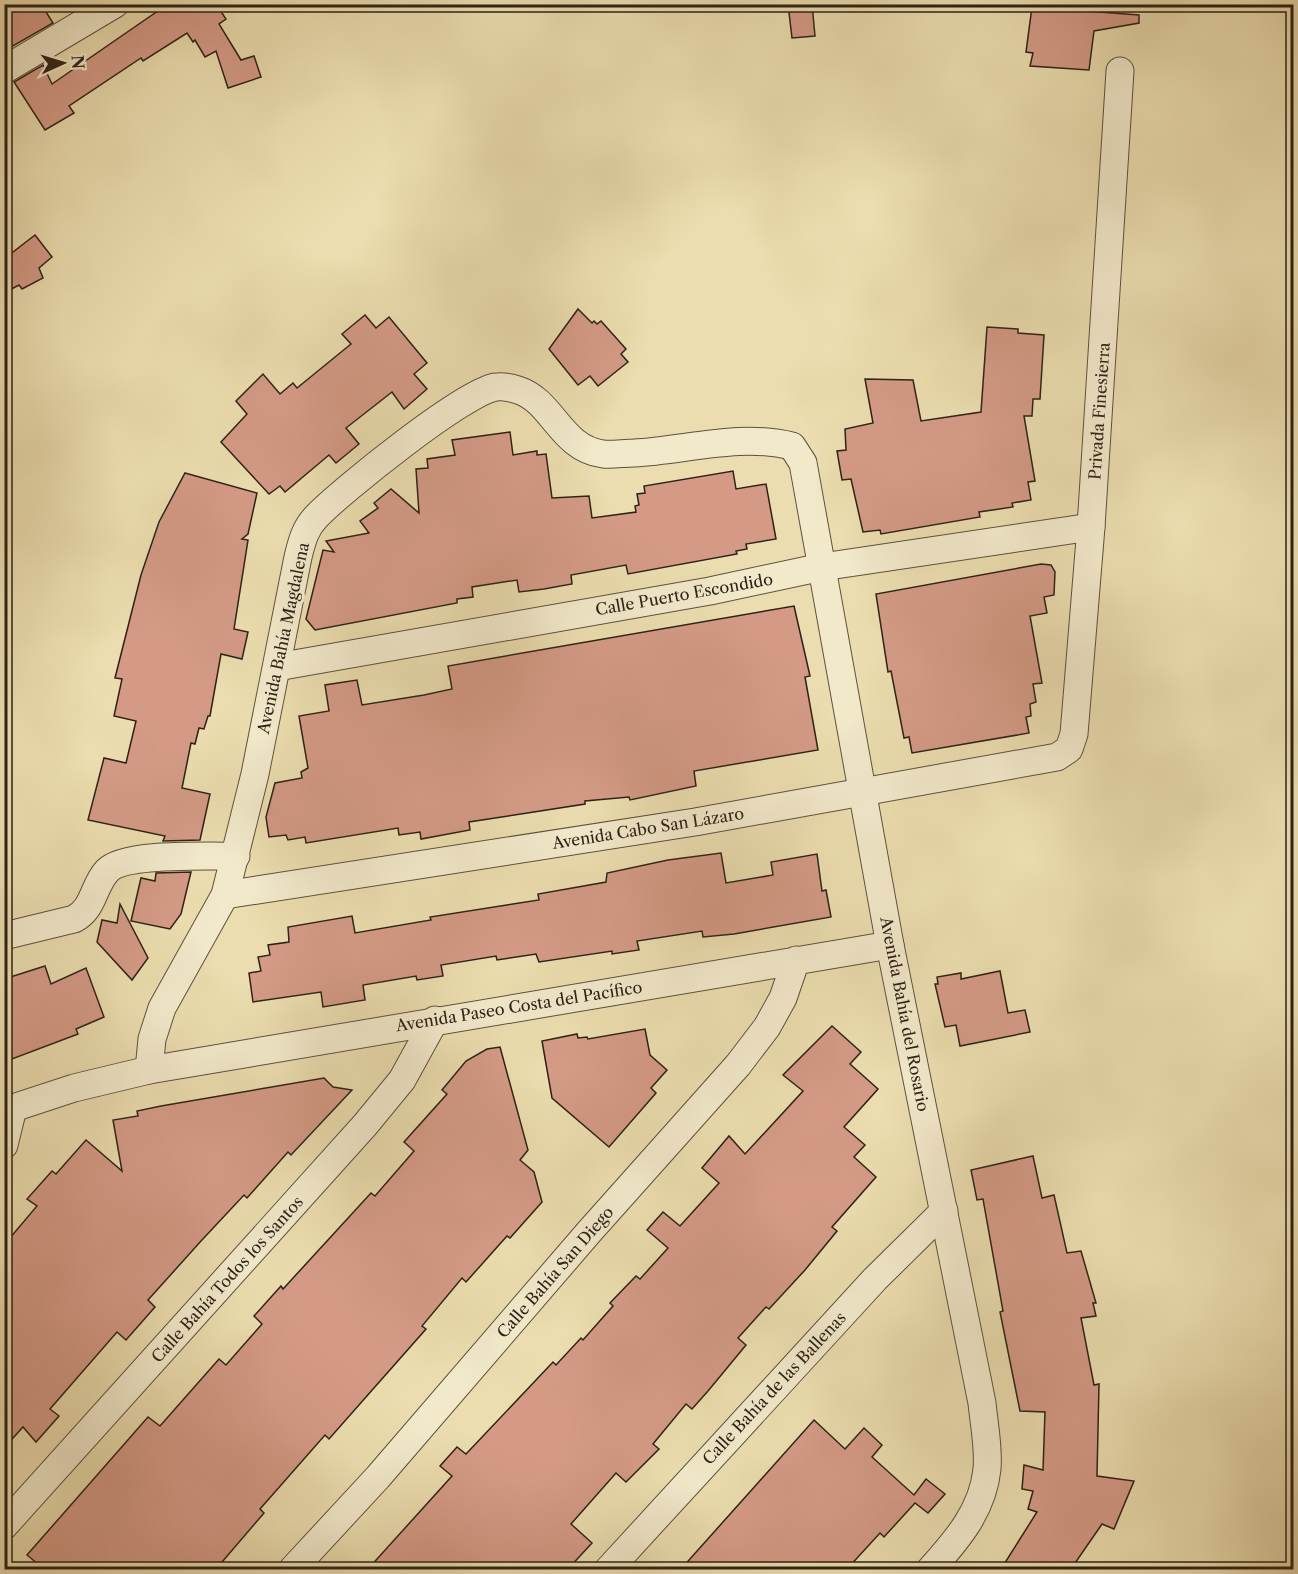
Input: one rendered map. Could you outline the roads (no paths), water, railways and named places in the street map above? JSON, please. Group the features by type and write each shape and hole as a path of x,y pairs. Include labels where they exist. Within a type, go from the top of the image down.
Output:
{"street":[{"path":"4,70 115,4"},
{"name":"Privada Finesierra","path":"1068,749 1074,734 1091,527 1120,71"},
{"name":"Avenida Bahía Magdalena","path":"149,1070 152,1039 162,1008 225,896 236,856 304,532 317,516 398,448 472,396 496,387 519,390 536,400 562,431 583,449 603,454 649,452 735,441 770,441 792,446"},
{"name":"Avenida Bahía del Rosario","path":"792,446 803,463 890,945 982,1403 987,1468 979,1502 961,1536 930,1569"},
{"name":"Calle Puerto Escondido","path":"277,667 710,591 822,567 1091,527"},
{"name":"Avenida Cabo San Lázaro","path":"225,896 862,793 1057,757 1068,749"},
{"path":"4,936 74,919 83,914 102,877 110,868 123,863 156,857 236,856"},
{"name":"Avenida Paseo Costa del Pacífico","path":"9,1110 74,1088 149,1070 890,945"},
{"name":"Calle Bahía San Diego","path":"292,1569 378,1477 589,1232 738,1065 767,1027 783,998 796,960"},
{"name":"Calle Bahía Todos los Santos","path":"4,1526 365,1125 402,1080 435,1020"},
{"path":"4,1145 9,1110"},
{"name":"Calle Bahía de las Ballenas","path":"608,1569 874,1279 944,1211"}]}
